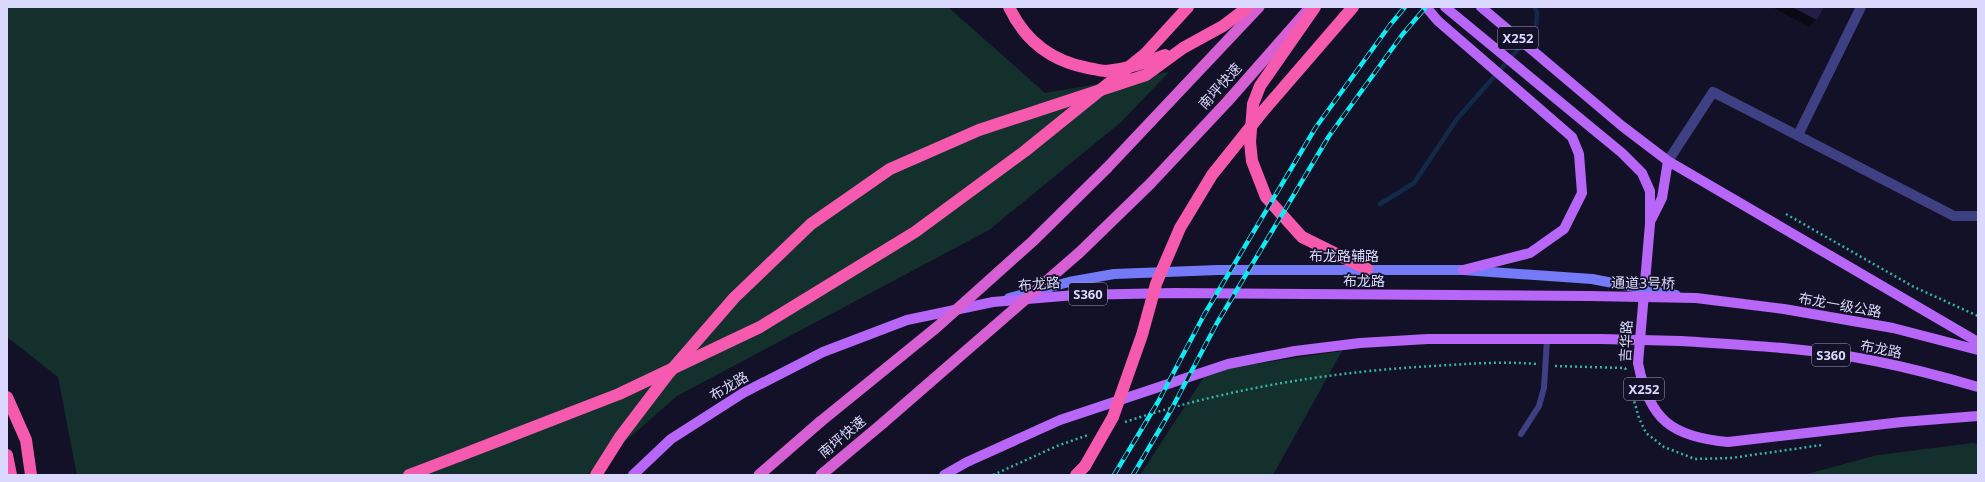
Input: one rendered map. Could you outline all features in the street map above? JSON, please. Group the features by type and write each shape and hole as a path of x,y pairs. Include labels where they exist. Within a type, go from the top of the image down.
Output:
{"highway":[{"path":"1009,7 1016,21 1039,48 1072,65 1104,71 1140,66 1183,48 1223,26 1248,7"},
{"path":"409,475 619,394 760,327 908,236 1024,151 1144,54 1188,7"},
{"name":"南坪快速","path":"759,475 820,422 937,327 1033,241 1107,168 1259,7"},
{"name":"南坪快速","path":"821,475 1080,252 1150,184 1227,102 1310,7"},
{"path":"1315,7 1260,86 1253,104 1250,142 1252,161 1266,197 1302,237 1367,269"},
{"path":"1076,475 1085,466 1113,417 1142,335 1156,284 1180,228 1212,175 1264,110 1353,7"},
{"path":"596,475 620,437 668,374 734,298 811,224 890,169 979,130 1146,74 1183,48"},
{"path":"7,397 26,440 30,475"},
{"path":"7,455 11,475"}],"main road":[{"path":"1426,7 1438,21 1572,137 1579,154 1582,193 1564,229 1530,253 1463,270"},
{"name":"吉华路","path":"1445,7 1622,153 1642,173 1650,191 1650,224 1638,363 1642,384 1656,413 1683,433 1702,440 1728,442 1902,422 1978,416"},
{"name":"X252","path":"1482,8 1622,126 1668,161 1978,342"},
{"path":"1650,224 1662,198 1668,161"},
{"name":"布龙路辅路","path":"993,302 1070,282 1114,274 1218,270 1367,269 1463,270 1592,279 1696,298"},
{"name":"布龙路","path":"633,475 671,439 743,393 823,352 907,320 993,302 1075,294 1589,296"},
{"name":"通道3号桥","path":"1589,296 1696,298"},
{"name":"布龙一级公路","path":"1696,298 1784,309 1893,328 1978,350"},
{"name":"S360","path":"944,475 967,462 1060,420 1228,364 1295,351 1360,343 1428,339 1546,339"},
{"name":"布龙路","path":"1546,339 1680,341 1748,345 1873,361 1933,374 1978,387"}],"street":[{"path":"1798,135 1861,7"},
{"path":"1668,161 1713,92 1954,216 1978,216"}],"lane":[{"path":"1522,434 1539,406 1544,388 1546,339"}],"path":[{"path":"1782,212 1914,287 1978,316"},
{"path":"1120,424 1162,410 1217,396 1286,383 1369,370 1510,362"},
{"path":"993,475 1057,446 1092,434"}],"green space":[{"path":"7,7 948,7 1045,93 1169,72 1121,122 989,230 677,396 587,475 77,475 58,377 7,337"},
{"path":"1342,351 1273,475 1140,475 1208,371"},
{"path":"1973,443 1978,444 1978,475 1803,475 1878,455"}],"building":[{"path":"1792,7 1824,7 1817,20"}],"waterway":[{"path":"1380,204 1414,183 1457,119 1536,29 1537,13 1535,7"}],"railway":[{"path":"1114,475 1158,402 1204,315 1316,127 1390,25 1405,7"},
{"path":"1133,475 1171,410 1217,323 1329,136 1402,35 1426,7"}]}
